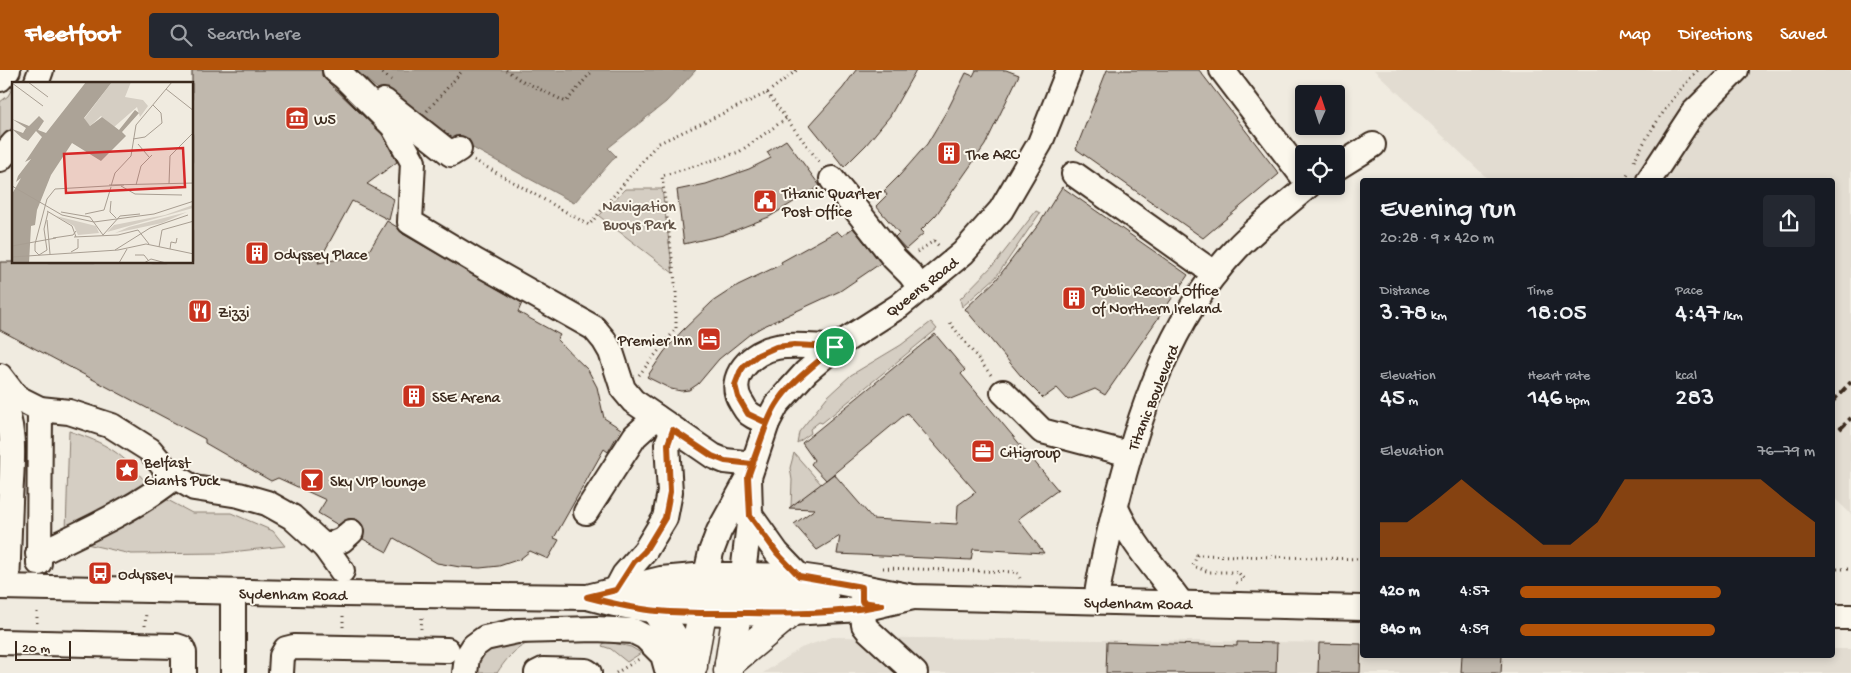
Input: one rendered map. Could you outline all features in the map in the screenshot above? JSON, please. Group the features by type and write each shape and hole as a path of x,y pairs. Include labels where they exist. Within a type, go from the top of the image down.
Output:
{"highway":[{"path":"684,671 704,594"},
{"path":"728,668 740,594"},
{"path":"656,611 684,671"},
{"path":"728,668 789,614"}],"street":[{"path":"0,79 8,70"},
{"path":"37,82 41,70"},
{"path":"335,70 393,126 413,162 410,222 476,262 594,328 612,352 623,389 633,401 712,456 750,470"},
{"path":"346,70 451,154 459,149"},
{"name":"Queens Road","path":"704,594 711,552 719,531 750,470 767,423 777,404 806,372 835,347 899,306 963,253 1001,210 1040,143 1069,70"},
{"path":"1222,70 1295,166"},
{"path":"1637,172 1736,70"},
{"path":"0,159 12,145"},
{"path":"1345,162 1373,145"},
{"path":"1074,174 1215,274"},
{"path":"832,179 921,289"},
{"name":"Titanic Boulevard","path":"1096,601 1100,576 1129,454 1164,359 1188,313 1215,274 1237,247 1298,195"},
{"path":"767,423 748,414 738,397 735,385 744,366 758,355 776,347 794,345 835,347"},
{"path":"0,376 16,397 40,409 69,412 112,426 150,450 169,473 194,488 239,495 267,503 292,518 325,547 342,571"},
{"path":"1003,392 1042,431 1129,454"},
{"path":"0,397 5,406 11,431 12,469 4,587"},
{"path":"40,409 38,559 109,520 163,486 175,476"},
{"path":"586,512 634,436 664,423"},
{"path":"664,423 668,444 670,492 665,518 645,551 634,562 618,593 704,594"},
{"name":"Queens Road","path":"740,594 750,516 750,470"},
{"path":"1116,508 1126,530 1181,603"},
{"path":"750,516 777,553 799,576"},
{"path":"325,547 342,540 351,532"},
{"name":"Sydenham Road","path":"4,587 587,597 618,593 656,611 704,594 740,594 799,576 867,601"},
{"path":"233,592 233,673"},
{"name":"Sydenham Road","path":"704,594 740,594 789,614 867,601 913,597 1360,608"},
{"path":"740,594 867,601 864,625 916,673"},
{"path":"1835,617 1851,617"},
{"path":"465,673 467,657 474,646 485,638 517,632 596,629 632,631 645,637 663,656 684,671"},
{"path":"0,642 176,646 182,648 184,653 184,673"},
{"path":"281,673 282,656 286,649 294,647 447,650"},
{"path":"537,673 543,670 590,673"}],"path":[{"path":"379,70 392,82"},
{"path":"419,106 426,112 463,70"},
{"path":"506,70 519,79 566,102 592,70"},
{"path":"459,149 479,164 589,225 658,144 767,93 797,70"},
{"path":"1637,172 1658,118 1682,86 1698,70"},
{"path":"767,93 832,179"},
{"path":"626,393 676,329 676,291 662,176 739,152 787,118"},
{"path":"950,323 1003,392"},
{"path":"1232,585 1244,579 1238,572 1209,572 1193,566 1197,555 1360,559"},
{"path":"878,568 1017,572"},
{"path":"1835,569 1851,569"},
{"path":"616,673 640,658"}],"shaded area":[{"path":"355,70 696,70 666,102 608,148 616,156 574,203 460,141 452,150"},
{"path":"1374,70 1851,70 1851,514 1835,499 1835,178 1487,178"},
{"path":"832,637 1360,643 1360,658 1835,658 1835,649 1851,649 1851,673 763,673 801,648"}],"green space":[{"path":"12,89 12,126 0,145 0,102 8,96"},
{"name":"Navigation Buoys Park","path":"625,189 662,189 673,273 599,216"},
{"path":"1036,211 1040,213 996,277 962,307 960,299 997,261"},
{"path":"931,322 937,329 822,423 819,422 810,429 811,433 797,443 799,432 827,397 851,375 901,345"},
{"path":"69,431 113,450 130,464 147,484 66,532"},
{"path":"794,453 821,484 791,507 792,480 790,468"},
{"path":"162,497 192,513 231,513 273,531 285,546 222,553 131,554 82,543"},
{"path":"530,635 530,643 515,651 497,673 472,673 473,664 487,647"},
{"path":"609,642 631,647 641,653 627,662 611,649 602,646 604,643"}],"building":[{"path":"192,70 322,70 322,76 382,134 397,162 367,184 394,199 389,220 352,201 318,263 367,254 387,221 397,227 403,234 522,303 518,312 560,335 557,340 588,370 597,387 604,418 621,429 608,452 604,449 554,538 559,540 548,559 530,551 520,559 499,566 480,568 460,567 437,563 394,538 387,552 363,539 364,529 356,519 348,519 338,525 318,513 326,500 278,478 271,481 205,443 205,439 0,330 0,262 12,262 12,264 194,264 194,82 192,82"},
{"path":"856,70 916,70 890,116 866,145 844,167 810,125 843,88"},
{"name":"The ARC","path":"976,70 1006,70 1019,75 985,145 936,215 921,230 924,233 906,249 895,237 899,233 876,206 887,195 884,191 927,144 966,73 973,76"},
{"path":"1107,70 1199,70 1279,174 1203,238 1076,149"},
{"path":"786,140 820,186 769,217 723,235 684,244 677,190 706,184 749,169 771,158 767,152"},
{"name":"Public Record Office of Northern Ireland","path":"1062,187 1188,275 1105,395 1095,389 1068,400 1057,388 1043,398 1021,376 965,309 996,280 1039,224"},
{"path":"853,228 881,263 840,291 750,334 719,359 698,384 689,390 671,389 647,377 664,352 681,332 712,302 738,285 782,264 781,262 837,231 842,236"},
{"name":"Citigroup","path":"935,334 965,370 961,374 1058,490 1018,519 1044,553 973,549 971,560 837,554 840,536 817,550 794,524 815,509 789,508 834,474 873,519 957,524 958,505 976,492 907,413 826,480 811,464 814,460 802,443"},
{"path":"1107,642 1237,646 1237,642 1277,643 1276,673 1106,673"},
{"path":"1319,643 1360,644 1360,673 1318,673"},
{"path":"1462,658 1502,658 1501,673 1461,673"}],"railway":[{"path":"1835,399 1851,382"},
{"path":"1840,429 1851,418"}],"place":[{"name":"W5","path":"297,118"},
{"name":"The ARC","path":"949,153"},
{"name":"Titanic Quarter Post Office","path":"765,201"},
{"name":"Odyssey Place","path":"257,253"},
{"name":"Public Record Office of Northern Ireland","path":"1074,298"},
{"name":"Zizzi","path":"200,311"},
{"name":"Premier Inn","path":"709,339"},
{"name":"SSE Arena","path":"414,396"},
{"name":"Citigroup","path":"983,451"},
{"name":"Belfast Giants Puck","path":"127,470"},
{"name":"Sky VIP lounge","path":"312,480"},
{"name":"Odyssey","path":"100,573"}],"route":[{"path":"835,347 802,347 794,345 776,347 758,355 744,366 740,372 735,385 738,397 748,414 767,423 748,477 750,516 777,553 799,576 862,587 862,602 882,605 831,612 789,614 702,613 656,611 587,597 616,590 624,575 645,551 665,518 670,492 668,444 673,430 712,456 725,461 752,464 767,423 777,404 806,372 835,347"}]}
